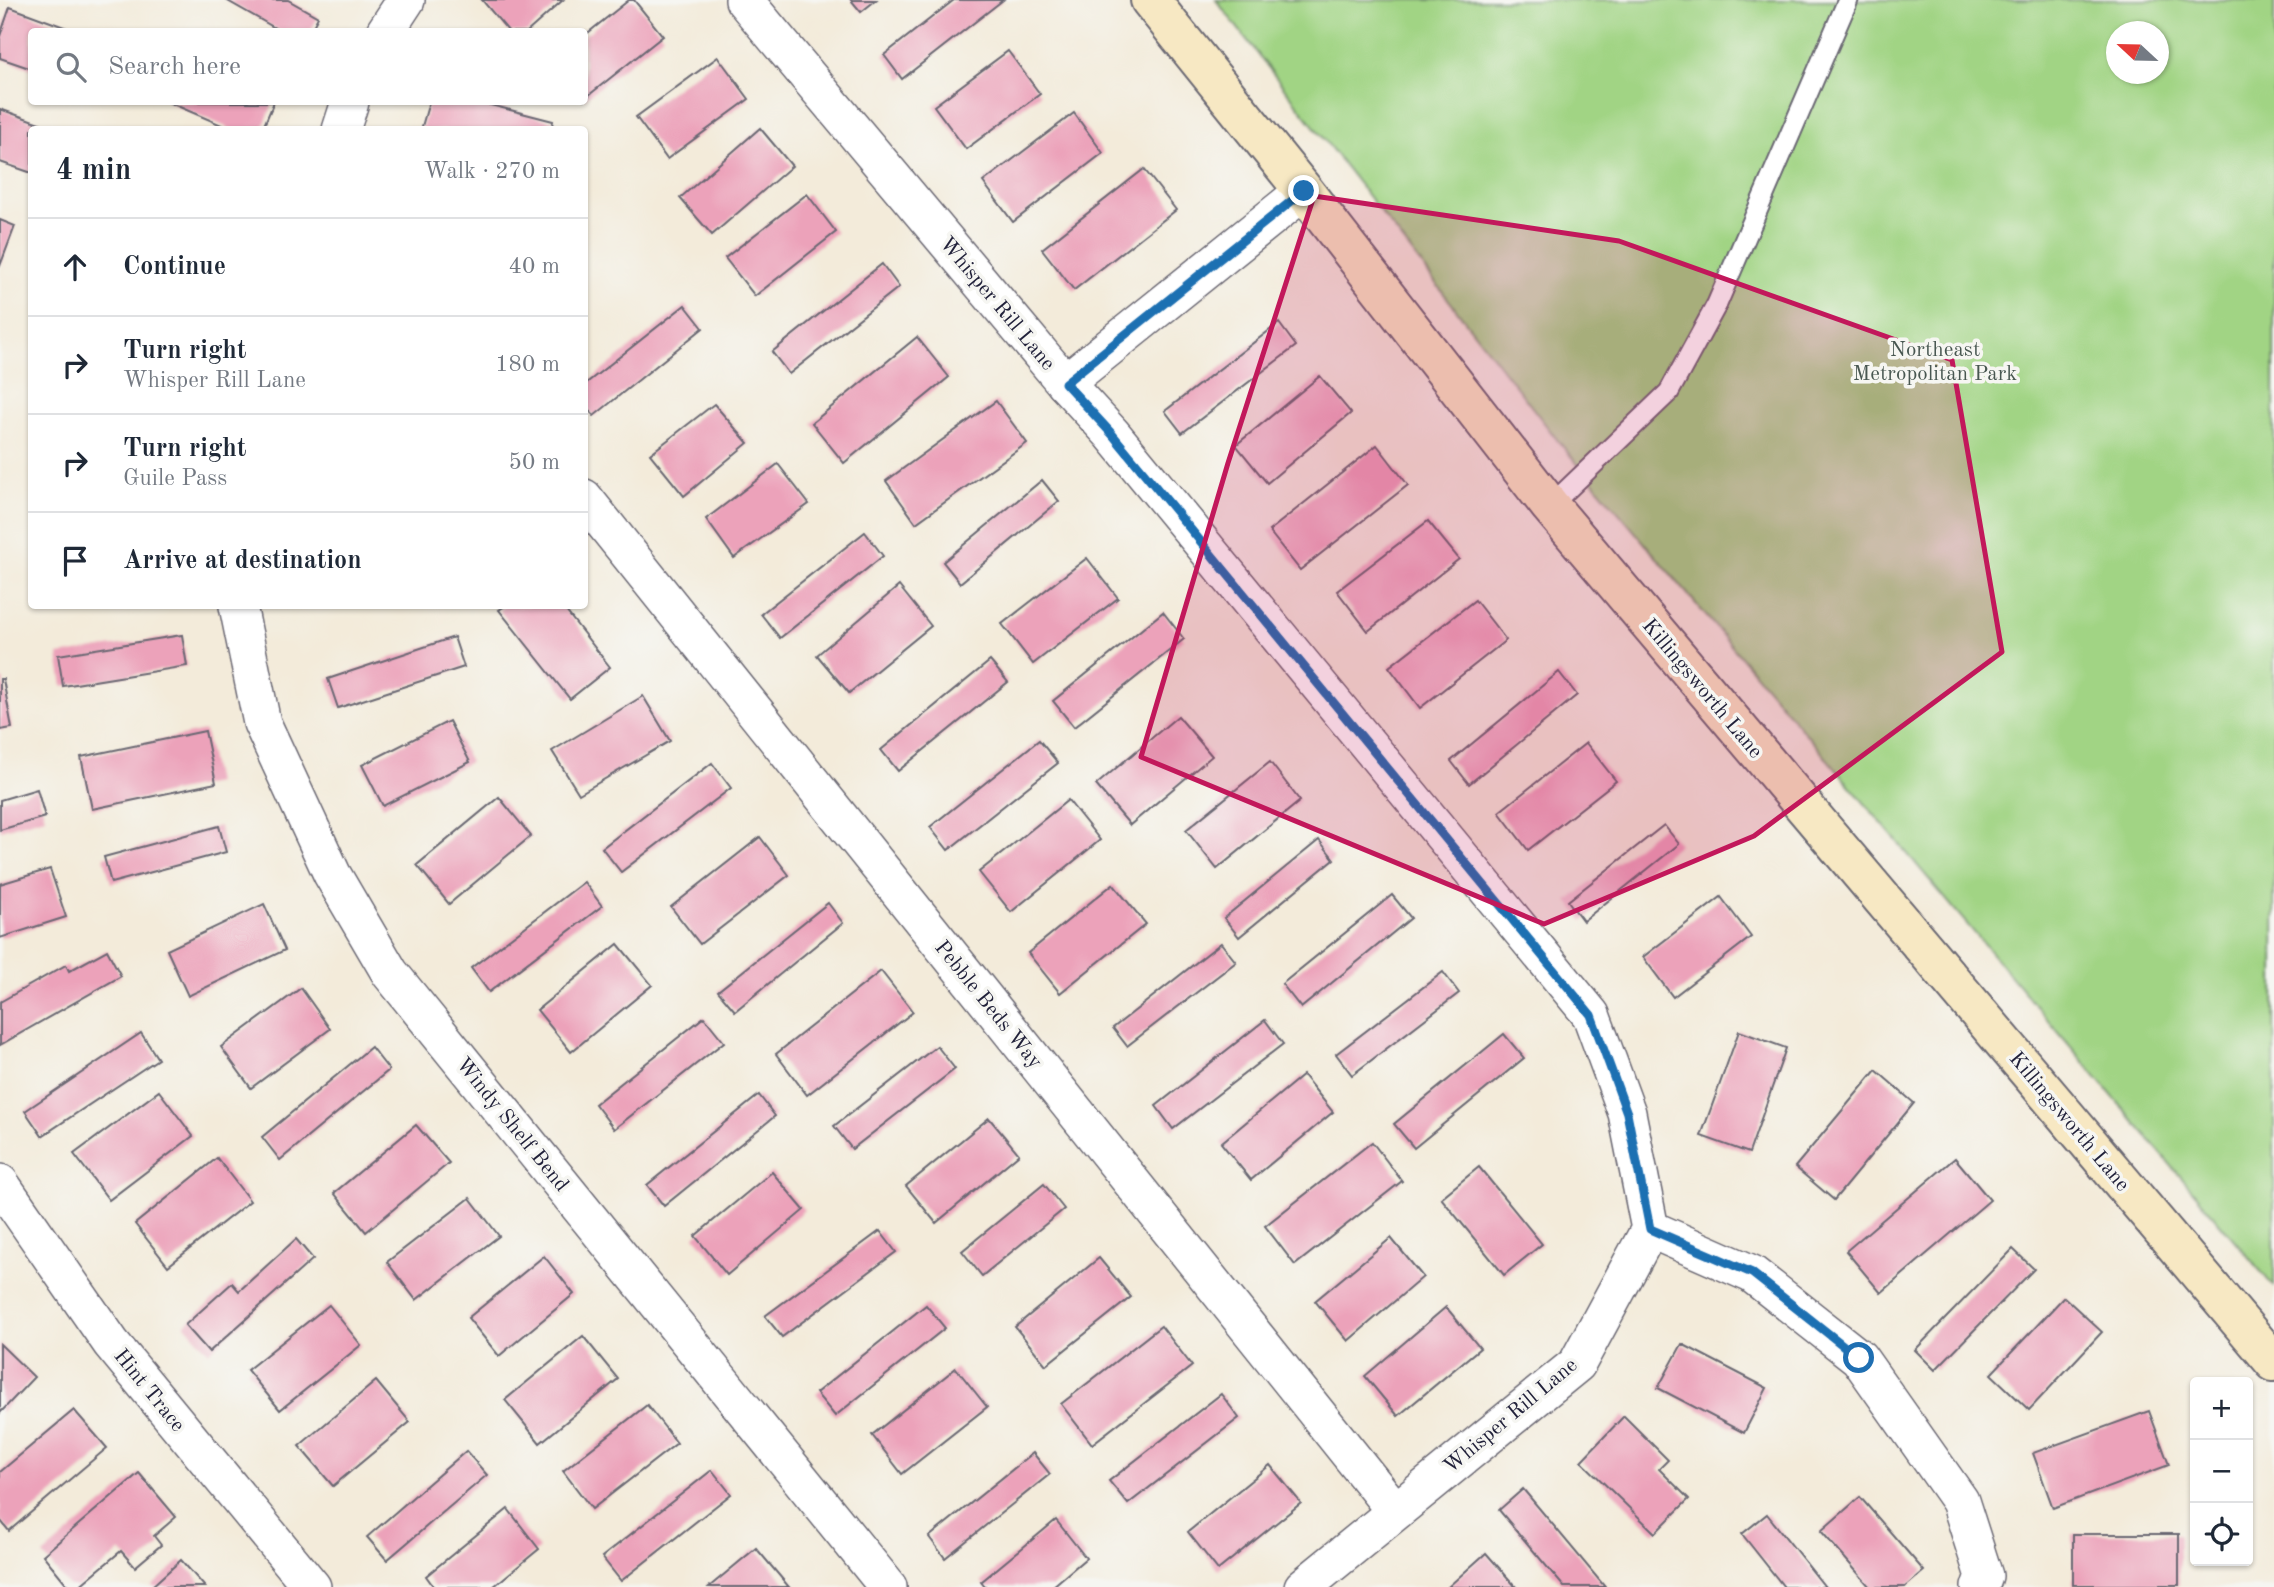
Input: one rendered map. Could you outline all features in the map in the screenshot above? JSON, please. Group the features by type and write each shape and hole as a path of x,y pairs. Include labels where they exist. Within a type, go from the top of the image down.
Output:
{"street":[{"path":"388,28 406,0"},
{"name":"Whisper Rill Lane","path":"744,0 1065,383 1121,445 1591,1015 1627,1113 1650,1229 1577,1364 1303,1587"},
{"name":"Killingsworth Lane","path":"1150,0 1304,191 1550,506 2274,1362"},
{"path":"342,126 349,105"},
{"path":"1065,383 1304,191"},
{"name":"Pebble Beds Way","path":"588,503 1395,1511"},
{"name":"Windy Shelf Bend","path":"239,609 262,723 332,874 390,973 888,1587"},
{"name":"Hint Trace","path":"0,1183 111,1343 312,1587"},
{"path":"1650,1229 1752,1273 1859,1358 1960,1501 1984,1576 1980,1587"}],"lane":[{"path":"1550,506 1669,392 1717,304 1848,0"}],"highlighted area":[{"path":"1314,196 1619,241 1952,360 2002,652 1754,836 1544,924 1141,757 1228,463"}],"green space":[{"name":"Northeast Metropolitan Park","path":"1216,0 2274,0 2274,1287 1559,442"}],"building":[{"path":"226,0 288,0 318,17 312,28 275,28"},
{"path":"482,0 563,0 532,28 506,28"},
{"path":"629,0 634,0 663,36 588,96 588,33"},
{"path":"851,0 876,0 861,12"},
{"path":"954,0 1003,0 902,79 884,55"},
{"path":"10,7 67,28 28,28 28,68 0,58 0,36"},
{"path":"1008,51 1040,94 966,149 934,106"},
{"path":"718,57 749,99 667,159 636,117"},
{"path":"175,105 273,105 264,126 224,126"},
{"path":"428,105 491,105 553,121 552,126 422,126"},
{"path":"0,109 48,126 28,126 28,172 0,162"},
{"path":"1074,113 1103,153 1013,222 983,182"},
{"path":"760,128 792,166 712,235 680,198"},
{"path":"1144,169 1176,210 1074,290 1042,249"},
{"path":"807,194 836,232 755,296 725,258"},
{"path":"0,220 15,226 0,266"},
{"path":"882,264 899,287 789,374 772,352"},
{"path":"685,305 703,328 594,416 588,409 588,382"},
{"path":"1279,323 1296,346 1182,433 1165,411"},
{"path":"917,337 949,377 844,463 812,423"},
{"path":"1320,376 1351,413 1267,483 1236,445"},
{"path":"996,401 1027,443 916,523 886,481"},
{"path":"714,404 748,443 684,496 650,454"},
{"path":"1377,445 1408,485 1300,570 1269,531"},
{"path":"778,464 809,504 734,558 706,519"},
{"path":"1042,480 1059,501 960,583 943,562"},
{"path":"1428,521 1459,559 1368,631 1337,591"},
{"path":"865,532 883,556 780,638 761,614"},
{"path":"1087,558 1118,598 1033,664 1002,624"},
{"path":"899,586 931,626 849,693 817,655"},
{"path":"1475,600 1506,640 1420,708 1389,667"},
{"path":"564,609 610,667 570,699 499,610"},
{"path":"1163,612 1184,639 1074,727 1053,701"},
{"path":"182,635 187,666 63,686 58,655"},
{"path":"454,637 464,667 338,708 328,679"},
{"path":"990,661 1008,682 898,771 881,750"},
{"path":"1559,672 1577,695 1469,784 1451,761"},
{"path":"0,679 3,679 12,728 0,730"},
{"path":"643,696 670,741 579,794 552,751"},
{"path":"1178,716 1212,756 1130,825 1096,785"},
{"path":"449,721 470,762 383,806 362,765"},
{"path":"205,731 216,783 92,809 81,757"},
{"path":"1039,740 1058,763 948,850 930,827"},
{"path":"1586,743 1616,781 1528,850 1499,812"},
{"path":"1270,762 1300,801 1217,869 1186,830"},
{"path":"712,763 731,788 621,872 602,848"},
{"path":"37,789 45,817 0,830 0,800"},
{"path":"499,797 531,836 449,904 417,865"},
{"path":"1068,800 1100,840 1011,912 979,872"},
{"path":"1664,825 1679,844 1583,921 1568,901"},
{"path":"219,826 226,852 111,883 104,857"},
{"path":"760,837 789,875 700,944 671,907"},
{"path":"1319,840 1334,859 1239,937 1224,918"},
{"path":"50,869 66,917 0,938 0,884"},
{"path":"584,882 602,906 489,992 471,968"},
{"path":"1113,884 1146,924 1060,993 1028,953"},
{"path":"1392,895 1411,918 1301,1008 1282,984"},
{"path":"1721,897 1751,937 1673,997 1643,957"},
{"path":"828,903 843,923 735,1011 718,991"},
{"path":"264,904 285,950 188,996 167,950"},
{"path":"1221,943 1236,962 1127,1046 1113,1028"},
{"path":"618,944 652,985 571,1052 537,1010"},
{"path":"107,950 121,976 0,1045 0,1002 66,965 69,971"},
{"path":"881,971 913,1012 807,1095 776,1054"},
{"path":"1443,972 1459,993 1352,1075 1336,1054"},
{"path":"301,988 330,1029 251,1088 221,1047"},
{"path":"704,1017 724,1042 614,1129 595,1104"},
{"path":"1265,1020 1283,1044 1173,1129 1156,1106"},
{"path":"1739,1031 1786,1048 1749,1153 1701,1136"},
{"path":"141,1033 158,1059 42,1136 25,1111"},
{"path":"1504,1034 1524,1058 1414,1148 1394,1124"},
{"path":"937,1046 955,1069 852,1149 834,1126"},
{"path":"371,1047 389,1070 280,1160 262,1137"},
{"path":"1876,1070 1914,1103 1834,1200 1795,1167"},
{"path":"1303,1075 1333,1112 1251,1180 1221,1143"},
{"path":"159,1091 193,1136 109,1200 74,1154"},
{"path":"759,1095 775,1116 664,1206 647,1185"},
{"path":"989,1118 1019,1154 936,1223 906,1186"},
{"path":"416,1125 449,1163 366,1232 334,1193"},
{"path":"1372,1142 1402,1181 1295,1265 1265,1226"},
{"path":"217,1158 250,1201 168,1266 135,1224"},
{"path":"1955,1158 1990,1200 1881,1293 1846,1251"},
{"path":"1479,1167 1542,1244 1504,1275 1441,1198"},
{"path":"772,1172 804,1210 727,1275 695,1236"},
{"path":"1044,1184 1064,1209 982,1276 962,1251"},
{"path":"470,1198 499,1236 416,1300 387,1262"},
{"path":"880,1231 896,1252 782,1337 765,1316"},
{"path":"1391,1238 1423,1277 1348,1341 1315,1301"},
{"path":"296,1239 313,1259 209,1352 185,1325 232,1283 239,1291"},
{"path":"2013,1249 2034,1269 1935,1370 1915,1350"},
{"path":"544,1256 574,1294 499,1356 468,1318"},
{"path":"1099,1258 1131,1297 1046,1365 1015,1327"},
{"path":"2064,1297 2102,1332 2029,1410 1991,1374"},
{"path":"329,1305 361,1345 280,1410 247,1370"},
{"path":"926,1305 945,1328 835,1416 816,1393"},
{"path":"1446,1307 1480,1348 1398,1416 1365,1376"},
{"path":"1161,1326 1192,1366 1092,1444 1061,1404"},
{"path":"583,1336 618,1379 540,1443 505,1400"},
{"path":"0,1344 34,1377 0,1413"},
{"path":"1682,1344 1767,1388 1744,1433 1658,1388"},
{"path":"956,1368 987,1407 902,1474 872,1435"},
{"path":"376,1381 410,1422 333,1486 299,1446"},
{"path":"1221,1394 1239,1418 1128,1504 1109,1481"},
{"path":"647,1405 677,1443 592,1509 563,1471"},
{"path":"74,1410 107,1448 9,1531 0,1520 0,1472"},
{"path":"2149,1411 2169,1465 2053,1508 2033,1453"},
{"path":"1624,1416 1668,1460 1659,1469 1689,1499 1655,1533 1581,1461"},
{"path":"466,1451 487,1475 387,1560 367,1537"},
{"path":"1033,1453 1050,1474 945,1558 929,1537"},
{"path":"1270,1465 1301,1503 1218,1570 1188,1532"},
{"path":"712,1470 731,1494 621,1581 602,1557"},
{"path":"139,1473 176,1517 154,1536 161,1545 135,1567 121,1551 78,1587 69,1587 43,1555"},
{"path":"1523,1489 1605,1587 1564,1587 1499,1510"},
{"path":"1860,1497 1924,1571 1905,1587 1870,1587 1821,1531"},
{"path":"508,1509 539,1549 493,1587 434,1587 426,1576"},
{"path":"1767,1514 1825,1587 1784,1587 1742,1534"},
{"path":"1056,1520 1086,1558 1052,1587 985,1587 981,1582"},
{"path":"2073,1534 2179,1534 2179,1585 2073,1585"},
{"path":"756,1548 789,1587 709,1587"},
{"path":"1486,1553 1516,1587 1448,1587"},
{"path":"181,1560 205,1587 151,1587"}],"route":[{"path":"1304,191 1065,383 1112,434 1591,1015 1627,1113 1650,1229 1752,1273 1859,1358"}]}
